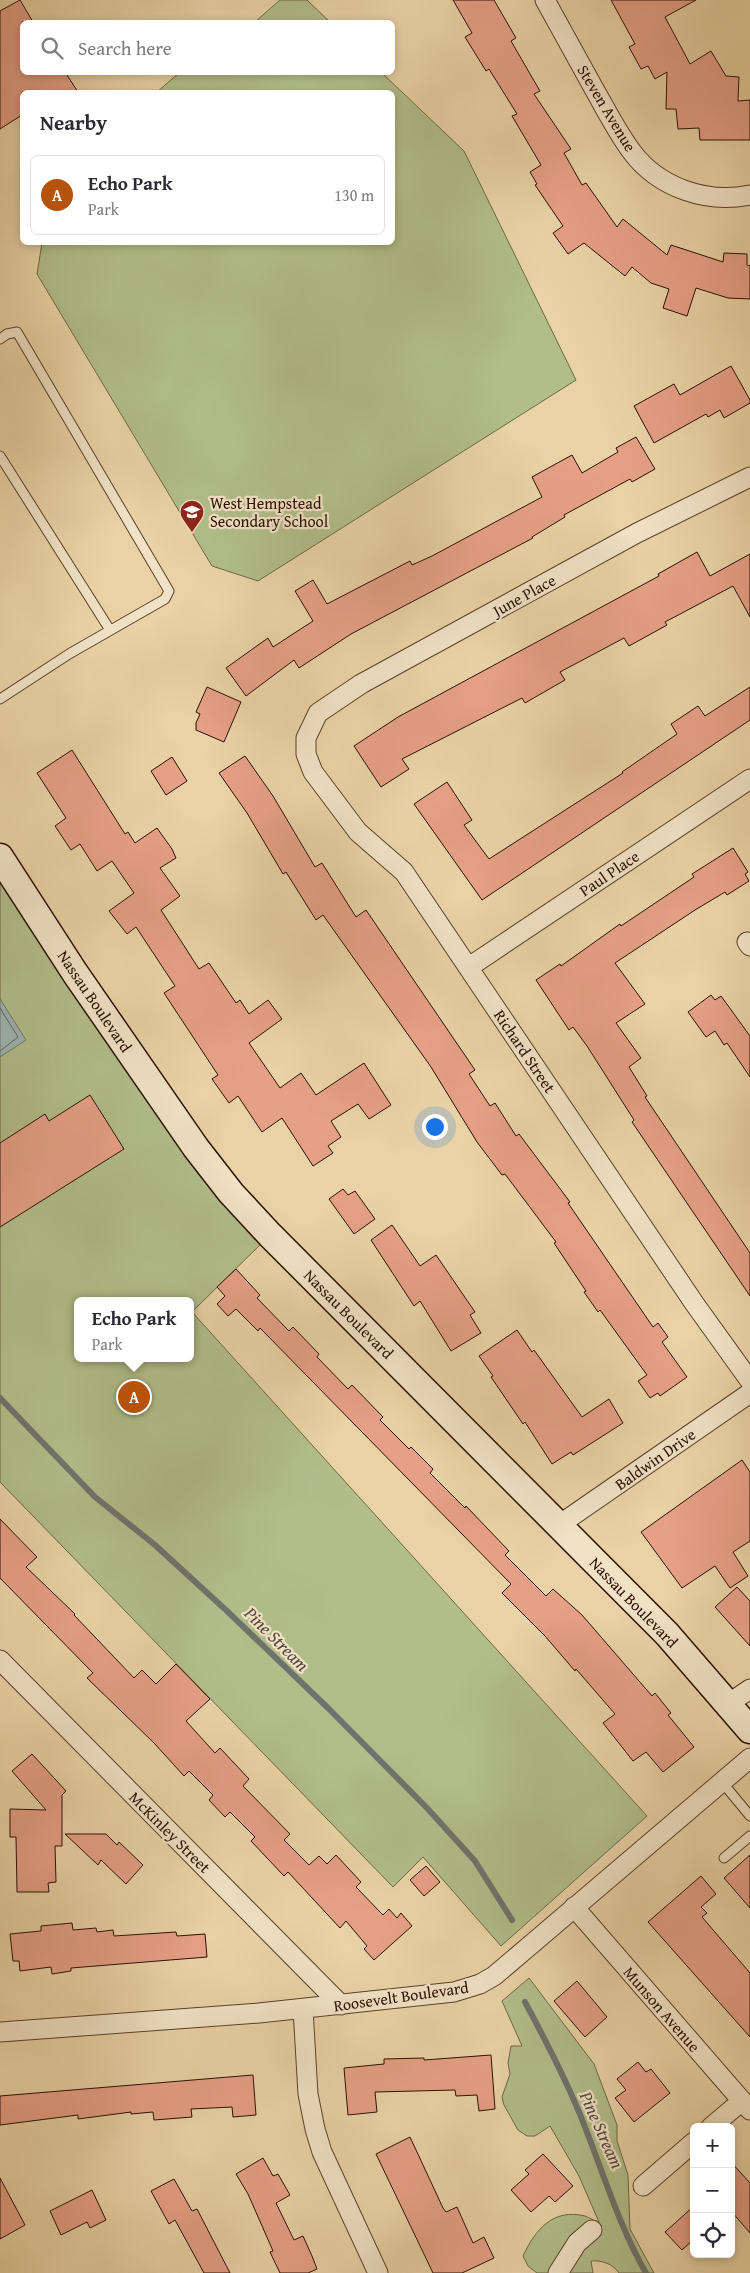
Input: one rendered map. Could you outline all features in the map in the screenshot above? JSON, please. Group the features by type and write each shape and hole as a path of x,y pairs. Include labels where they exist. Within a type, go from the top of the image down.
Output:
{"main road":[{"name":"Nassau Boulevard","path":"0,857 75,973 196,1148 231,1193 270,1235 667,1634 750,1730"}],"street":[{"name":"Steven Avenue","path":"546,0 619,131 632,152 651,172 680,189 710,197 731,198 750,194"},
{"name":"June Place","path":"309,727 318,713 361,684 637,532 750,476"},
{"name":"Richard Street","path":"309,727 306,738 306,754 313,772 358,832 404,872 694,1303 750,1381"},
{"name":"Paul Place","path":"469,967 750,779"},
{"name":"Baldwin Drive","path":"559,1525 750,1392"},
{"name":"McKinley Street","path":"0,1660 341,2005"},
{"path":"728,1704 750,1689"},
{"name":"Roosevelt Boulevard","path":"0,2032 303,2009 454,1992 480,1984 494,1976 750,1758"},
{"name":"Munson Avenue","path":"574,1907 746,2106"},
{"path":"303,2009 308,2094 315,2129 322,2152 378,2273"},
{"path":"718,2123 746,2106"},
{"path":"643,2186 690,2145"},
{"path":"558,2273 577,2244 592,2230"}],"lane":[{"path":"0,339 7,334 17,332 168,590 165,599 69,654 0,699"},
{"path":"0,456 110,630"},
{"path":"722,1782 750,1816"},
{"path":"724,1858 750,1836"}],"green space":[{"path":"280,0 307,0 328,20 257,20"},
{"path":"177,75 384,75 464,151 576,380 258,581 212,566 37,274 42,245 395,245 395,90 159,90"},
{"path":"0,857 270,1235 194,1310 194,1297 74,1297 74,1362 194,1362 194,1314 647,1816 501,1946 423,1857 393,1887 0,1482"},
{"path":"529,1978 594,2064 617,2125 617,2141 628,2175 630,2229 654,2273 619,2273 603,2262 591,2261 593,2273 537,2273 528,2266 523,2256 539,2230 554,2218 574,2214 599,2222 579,2176 550,2126 535,2136 527,2136 518,2130 504,2105 502,2097 510,2074 508,2063 511,2046 522,2046 502,2001"}],"water":[{"path":"0,999 26,1040 0,1057"}],"building":[{"path":"20,0 32,20 20,20 20,75 67,75 77,90 20,90 20,116 0,129 0,11"},
{"path":"453,0 494,0 516,38 511,41 540,91 534,94 571,149 564,153 582,185 586,183 617,227 623,219 667,255 671,245 723,262 724,253 747,254 747,265 750,266 750,299 728,298 696,288 687,316 663,308 669,289 651,283 632,267 625,276 584,243 568,254 553,233 563,226 535,185 537,184 530,172 541,165 512,116 517,114 489,69 486,71 465,37 472,33"},
{"path":"611,0 696,0 665,17 690,64 711,51 726,76 739,77 738,101 750,100 750,140 700,140 699,128 678,129 676,109 666,109 667,72 655,79 648,66 641,69 629,47 635,44"},
{"path":"731,366 750,403 724,418 720,410 708,417 706,414 654,443 634,406 674,384 680,395"},
{"path":"636,437 655,469 632,482 630,479 564,515 565,517 533,538 351,634 299,668 294,660 246,696 226,668 268,638 273,647 313,621 295,591 313,580 327,604 410,561 412,565 432,556 542,497 532,477 572,455 582,473 618,452 616,448"},
{"path":"697,552 710,576 750,554 750,617 733,586 665,622 667,625 629,646 624,638 560,672 565,680 525,703 522,698 402,759 409,769 381,787 354,746 398,717 659,576 658,574"},
{"path":"207,687 241,702 224,742 196,730 196,723 200,714 196,712"},
{"path":"750,687 750,720 482,900 414,804 447,782 472,820 464,825 489,859 623,773 677,734 671,724 698,706 705,716"},
{"path":"72,750 125,834 128,832 135,843 157,828 172,849 176,858 160,868 180,896 161,910 199,969 209,963 236,1003 240,1000 249,1014 268,1000 282,1019 249,1043 280,1088 301,1073 316,1095 364,1063 391,1105 369,1119 358,1104 331,1121 341,1137 328,1146 333,1153 313,1166 282,1118 262,1132 238,1096 229,1103 212,1079 218,1075 164,993 175,986 136,927 127,934 109,911 134,893 112,861 97,871 80,844 71,850 55,826 66,818 37,773"},
{"path":"245,756 273,796 315,867 322,863 356,917 366,910 475,1070 469,1074 490,1106 495,1103 516,1136 519,1134 570,1202 568,1203 653,1327 658,1323 668,1337 662,1342 687,1377 660,1396 658,1393 650,1398 638,1381 647,1375 600,1310 598,1312 584,1292 586,1291 554,1243 556,1242 505,1174 502,1175 477,1142 431,1067 323,915 316,920 286,872 283,874 247,813 219,773"},
{"path":"172,757 187,781 166,795 151,771"},
{"path":"733,848 748,872 745,874 749,881 727,895 725,892 695,910 615,963 645,1004 616,1023 641,1058 629,1067 647,1096 645,1097 750,1253 750,1296 632,1122 634,1120 587,1046 573,1027 569,1030 536,980 560,964 561,966 620,924 621,926 694,877 692,874"},
{"path":"711,995 715,1000 721,996 750,1036 750,1077 727,1043 724,1045 715,1031 706,1037 688,1012"},
{"path":"90,1095 124,1149 0,1227 0,1143 45,1114 49,1121"},
{"path":"343,1189 348,1195 355,1191 375,1219 354,1234 329,1199"},
{"path":"392,1225 420,1266 436,1255 475,1312 470,1315 481,1333 451,1351 420,1301 414,1306 371,1240"},
{"path":"236,1269 260,1295 257,1298 289,1331 293,1327 319,1354 317,1357 348,1389 352,1385 383,1417 380,1420 409,1449 411,1447 433,1469 430,1473 465,1508 466,1506 509,1551 505,1555 546,1596 553,1589 582,1615 652,1696 655,1693 671,1713 668,1715 694,1747 663,1772 646,1752 633,1761 603,1723 615,1714 576,1669 575,1671 545,1636 502,1593 511,1584 260,1328 258,1331 236,1309 228,1316 217,1304 225,1296 217,1287"},
{"path":"517,1330 532,1352 534,1350 582,1417 609,1399 623,1423 573,1455 571,1452 552,1464 525,1422 523,1424 491,1377 493,1376 479,1356"},
{"path":"742,1460 750,1472 750,1541 733,1552 748,1576 730,1588 715,1566 682,1588 641,1532"},
{"path":"0,1519 37,1557 26,1567 75,1614 134,1678 142,1670 156,1684 176,1664 210,1699 186,1721 215,1753 220,1748 249,1779 243,1786 290,1834 284,1840 309,1865 319,1856 327,1864 336,1855 361,1882 356,1887 383,1915 389,1909 397,1918 401,1913 412,1926 374,1960 364,1949 367,1946 346,1921 340,1928 288,1872 284,1876 251,1841 255,1837 230,1812 225,1817 209,1800 213,1795 189,1771 184,1776 154,1743 87,1678 93,1673 0,1578"},
{"path":"737,1587 750,1601 750,1646 715,1607"},
{"path":"32,1754 66,1791 62,1795 62,1846 55,1846 56,1882 48,1883 49,1892 17,1892 16,1837 10,1837 10,1809 46,1810 12,1771"},
{"path":"65,1834 106,1834 117,1845 119,1842 143,1865 126,1884 101,1860 98,1865"},
{"path":"750,1855 750,1908 724,1878"},
{"path":"426,1866 440,1882 424,1896 410,1880"},
{"path":"701,1876 716,1894 701,1907 707,1913 702,1917 750,1973 750,2037 648,1922"},
{"path":"72,1923 73,1930 96,1928 97,1932 113,1930 114,1936 176,1932 177,1936 205,1934 207,1957 71,1968 71,1971 52,1974 51,1967 20,1971 19,1961 13,1961 10,1934 41,1931 41,1926"},
{"path":"577,1981 607,2017 585,2037 554,2001"},
{"path":"491,2055 495,2109 479,2111 477,2095 456,2096 455,2090 375,2092 377,2112 348,2115 344,2068 384,2064 384,2059 424,2058 424,2060"},
{"path":"638,2062 646,2072 651,2069 670,2093 634,2122 615,2098 626,2090 617,2079"},
{"path":"253,2075 256,2115 233,2117 232,2107 191,2109 192,2117 154,2120 153,2112 131,2114 131,2112 78,2119 78,2115 0,2125 0,2096"},
{"path":"410,2137 443,2208 446,2212 457,2207 473,2243 484,2237 494,2258 462,2273 433,2273 376,2154"},
{"path":"543,2154 573,2186 555,2202 549,2196 531,2212 511,2190 529,2174 525,2170"},
{"path":"263,2158 273,2176 278,2174 290,2195 276,2203 294,2240 303,2236 317,2269 308,2273 280,2273 270,2252 273,2251 248,2194 236,2174"},
{"path":"735,2166 750,2183 750,2233 735,2216"},
{"path":"0,2178 25,2225 0,2239"},
{"path":"174,2179 192,2211 197,2209 230,2273 204,2273 175,2220 169,2224 151,2191"},
{"path":"92,2190 106,2220 90,2228 87,2222 61,2235 50,2211"},
{"path":"690,2210 690,2243 682,2250 665,2232"}],"waterway":[{"name":"Pine Stream","path":"0,1398 95,1497 155,1545 227,1611 329,1709 427,1808 475,1861 512,1920"},
{"name":"Pine Stream","path":"525,2002 570,2091 619,2218 646,2273"}],"place":[{"name":"West Hempstead Secondary School","path":"192,533"},
{"name":"Echo Park","path":"134,1397"}]}
